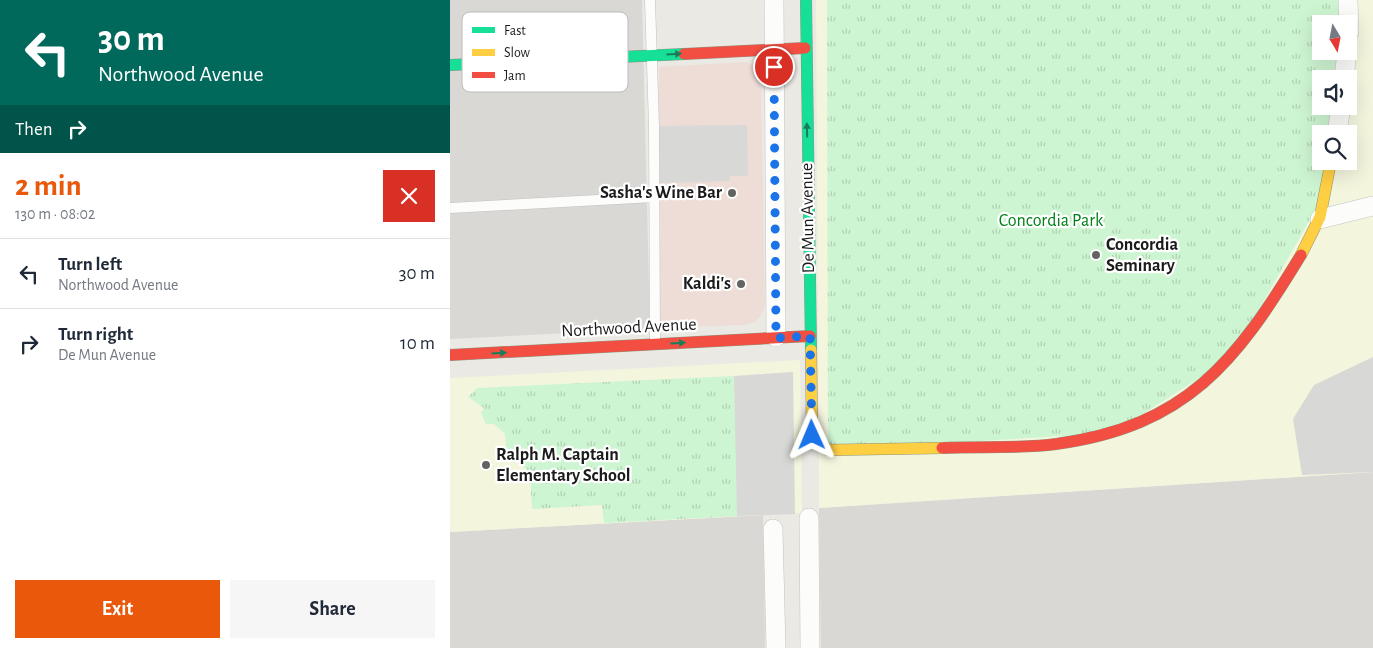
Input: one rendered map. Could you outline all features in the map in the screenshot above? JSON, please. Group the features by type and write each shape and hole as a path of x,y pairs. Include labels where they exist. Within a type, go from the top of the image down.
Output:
{"street":[{"name":"De Mun Avenue","path":"774,0 776,338"},
{"name":"De Mun Avenue","path":"806,0 812,435 828,450 1054,444 1113,434 1152,419 1194,394 1232,357 1293,268 1320,219"},
{"path":"1348,0 1348,15"},
{"path":"628,56 806,48"},
{"path":"1329,170 1320,219 1373,206"},
{"name":"Northwood Avenue","path":"450,355 810,336"},
{"path":"810,518 810,648"},
{"path":"772,529 776,648"}],"lane":[{"path":"650,0 655,344"},
{"path":"450,208 654,198"}],"shaded area":[{"path":"450,0 642,0 650,329 450,339"},
{"name":"Concordia Park","path":"816,0 1373,0 1373,472 819,508"},
{"path":"746,62 756,67 761,88 765,305 761,315 755,322 743,325 659,328 659,67"},
{"path":"747,125 748,176 730,176 730,181 655,183 654,126"},
{"path":"1373,357 1373,472 1302,475 1293,419 1314,385"},
{"path":"800,360 802,513 450,532 450,378"},
{"path":"793,372 795,514 737,516 734,376"},
{"path":"1373,472 1373,648 821,648 819,508"},
{"path":"763,515 765,648 450,648 450,532"}],"green space":[{"name":"Concordia Park","path":"827,0 1348,0 1349,15 1312,15 1312,60 1346,60 1345,70 1312,70 1312,115 1340,115 1338,125 1312,125 1312,170 1323,170 1324,195 1232,357 1113,433 828,450"},
{"path":"734,376 739,516 604,523 602,505 532,509 530,473 514,457 507,457 505,434 494,424 486,424 481,413 484,408 468,397 477,388"}],"traffic: fast":[{"path":"806,0 811,350"},
{"path":"628,57 684,54"},
{"path":"450,65 462,64"}],"traffic: slow":[{"path":"1301,255 1320,217 1329,170"},
{"path":"811,350 812,435 828,450 942,448"}],"traffic: jam":[{"path":"684,54 805,48"},
{"path":"942,448 1056,444 1101,435 1140,422 1174,405 1203,383 1229,357 1254,327 1301,255"},
{"path":"450,355 810,336"}],"place":[{"name":"Sasha's Wine Bar","path":"732,193"},
{"name":"Concordia Seminary","path":"1096,255"},
{"name":"Kaldi's","path":"741,284"},
{"name":"Ralph M. Captain Elementary School","path":"486,465"}],"route":[{"path":"774,67 776,338 810,336 812,435"}]}
